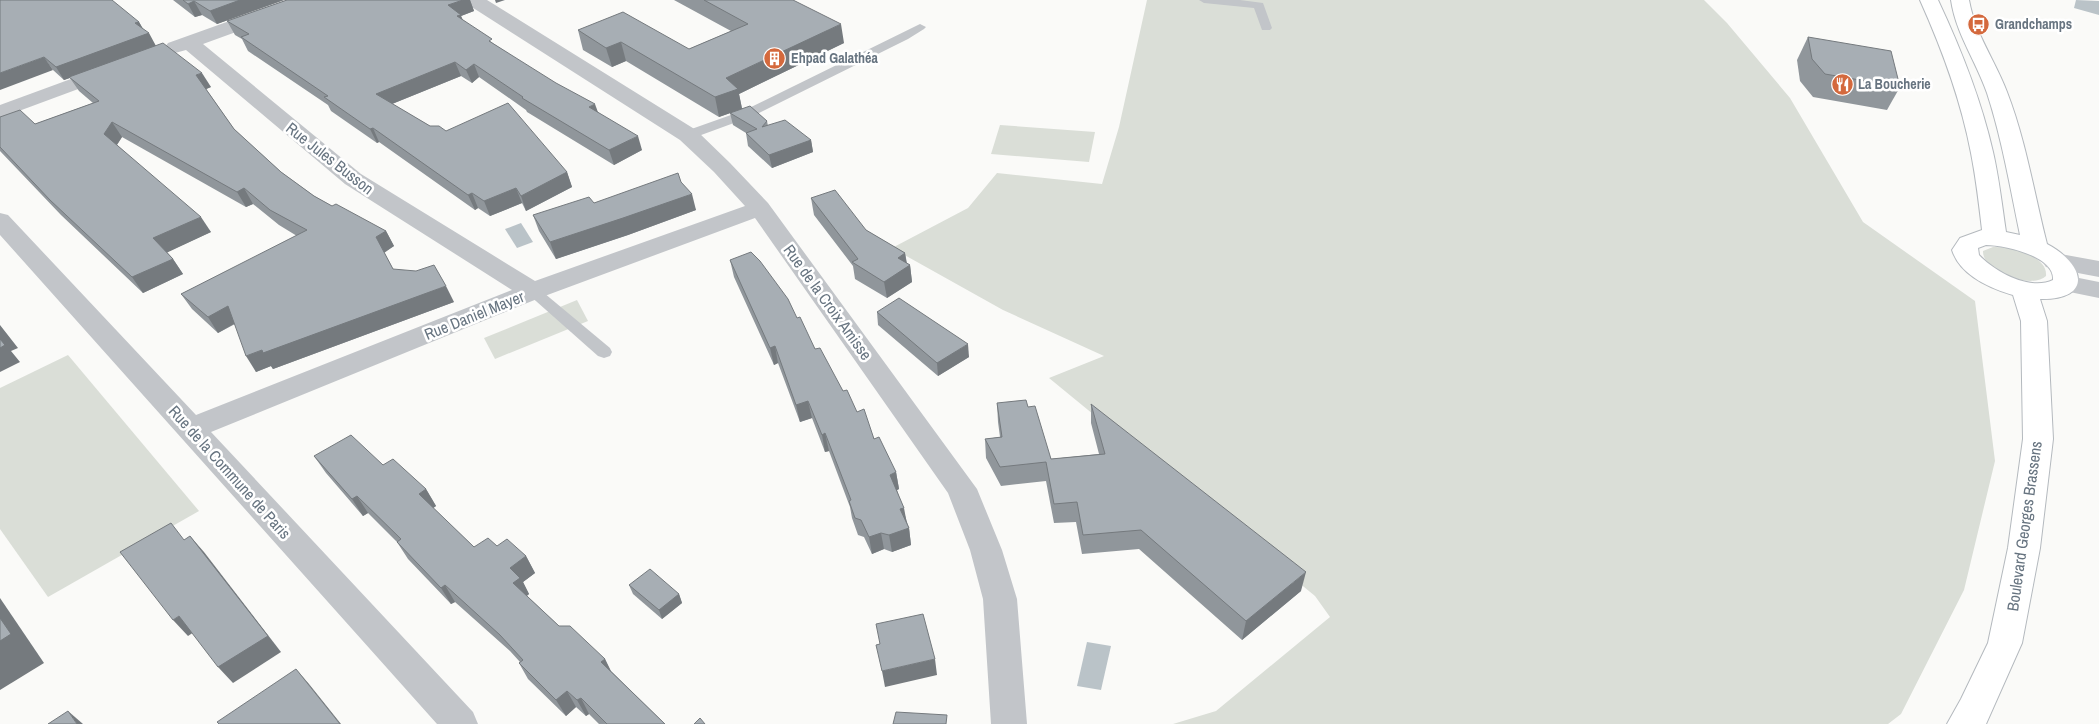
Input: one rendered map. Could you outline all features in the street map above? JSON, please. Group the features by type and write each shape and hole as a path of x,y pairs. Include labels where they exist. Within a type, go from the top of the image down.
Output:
{"street":[{"path":"162,52 306,0"},
{"name":"Rue de la Croix Amisse","path":"474,0 688,135 719,163 760,208 962,489 986,550 1000,599 1009,724"},
{"path":"1929,0 1944,32 1973,115 1982,152 1995,237"},
{"path":"1958,3 1996,91 2016,159 2052,264 2059,288 2050,291 2024,290 1992,279 1969,261 1965,253 1966,246 1972,240 1982,237 1995,237 2022,243 2052,264 2099,290"},
{"name":"Rue Jules Busson","path":"189,42 353,179 533,291"},
{"path":"0,112 126,65"},
{"name":"Rue Daniel Mayer","path":"190,429 533,291 760,208"},
{"name":"Rue de la Commune de Paris","path":"0,220 460,724"},
{"path":"2052,264 2099,269"},
{"name":"Boulevard Georges Brassens","path":"1965,724 1974,711 2006,643 2024,548 2038,439 2034,321 2024,290"}],"lane":[{"path":"1204,0 1259,5 1266,28"},
{"path":"688,135 749,113 904,38 920,27"},
{"path":"533,291 604,352"}],"shaded area":[{"path":"1147,0 1704,0 1727,23 1790,98 1863,222 1975,301 1995,461 1964,590 1901,714 1888,724 1173,724 1216,711 1330,617 1315,596 1049,378 1104,356 1003,310 892,248 968,208 997,173 1102,184 1119,127"},
{"path":"2076,0 2099,1 2099,15 2074,8"},
{"path":"1000,125 1095,132 1089,162 991,154"},
{"path":"521,223 533,242 517,248 505,229"},
{"path":"1993,247 2017,250 2034,257 2041,262 2046,276 2039,280 2030,281 2009,277 1999,272 1990,266 1985,259 1983,251"},
{"path":"577,300 588,321 495,359 484,338"},
{"path":"68,355 199,511 48,597 0,529 0,388"},
{"path":"1087,642 1111,646 1101,690 1077,686"}],"building":[{"path":"0,0 112,0 139,22 135,23 149,33 56,67 44,57 0,73"},
{"path":"183,0 240,0 210,11 194,1 188,4"},
{"path":"287,0 463,0 448,5 461,15 457,16 492,39 489,41 556,83 595,104 589,107 638,136 609,150 522,98 474,64 466,70 455,62 376,94 430,126 439,126 446,131 508,103 567,172 521,196 516,188 484,201 472,193 468,195 373,128 370,129 324,97 328,96 241,37 249,34 227,21"},
{"path":"704,0 793,0 841,24 726,78 738,89 715,97 621,42 606,48 578,30 623,12 689,49 748,24"},
{"path":"1808,37 1891,51 1900,87 1825,74 1812,59"},
{"path":"163,43 202,73 196,75 234,129 281,172 314,196 332,206 336,204 386,231 376,237 393,269 416,271 434,265 446,286 263,353 262,350 246,356 228,306 208,317 181,294 307,230 270,210 244,188 237,192 112,122 104,134 201,217 153,238 173,259 132,277 50,200 0,147 0,117 20,110 35,124 99,101 69,77"},
{"path":"750,106 767,121 762,127 785,120 811,140 769,155 746,133 757,129 730,113"},
{"path":"678,173 681,182 692,194 550,242 533,215 589,197 594,203"},
{"path":"835,190 866,230 905,253 898,258 910,265 884,282 852,262 858,259 811,198"},
{"path":"751,252 760,261 788,299 797,318 800,317 815,349 820,348 843,391 847,390 857,412 864,409 874,439 879,437 896,472 890,475 904,508 900,509 909,528 889,535 881,533 869,537 861,520 855,518 849,501 851,500 825,433 822,435 808,401 796,405 775,346 770,348 730,260"},
{"path":"899,298 968,344 937,363 877,312"},
{"path":"0,339 5,345 0,348"},
{"path":"1026,400 1028,407 1035,406 1051,459 1105,454 1091,404 1306,572 1246,621 1141,530 1083,535 1077,502 1054,504 1046,462 1000,467 985,439 1002,437 997,403"},
{"path":"351,435 383,465 393,459 426,489 419,494 474,547 488,538 497,546 507,539 526,556 510,568 520,578 513,583 559,626 570,626 605,659 601,662 665,724 607,724 581,698 577,700 567,691 556,700 519,663 523,660 500,635 445,585 441,588 397,542 401,539 357,496 352,499 314,456"},
{"path":"171,523 184,540 190,536 268,636 218,667 179,616 173,620 120,552"},
{"path":"650,569 679,594 659,610 629,585"},
{"path":"923,614 935,659 882,671 876,645 880,644 876,624"},
{"path":"0,618 11,634 0,641"},
{"path":"296,669 340,724 219,724 217,722"},
{"path":"68,711 77,724 48,724"},
{"path":"896,712 947,715 946,724 893,724"},
{"path":"700,718 705,724 694,724"}],"place":[{"name":"Grandchamps","path":"1979,24"},
{"name":"Ehpad Galathéa","path":"775,58"},
{"name":"La Boucherie","path":"1842,84"}]}
